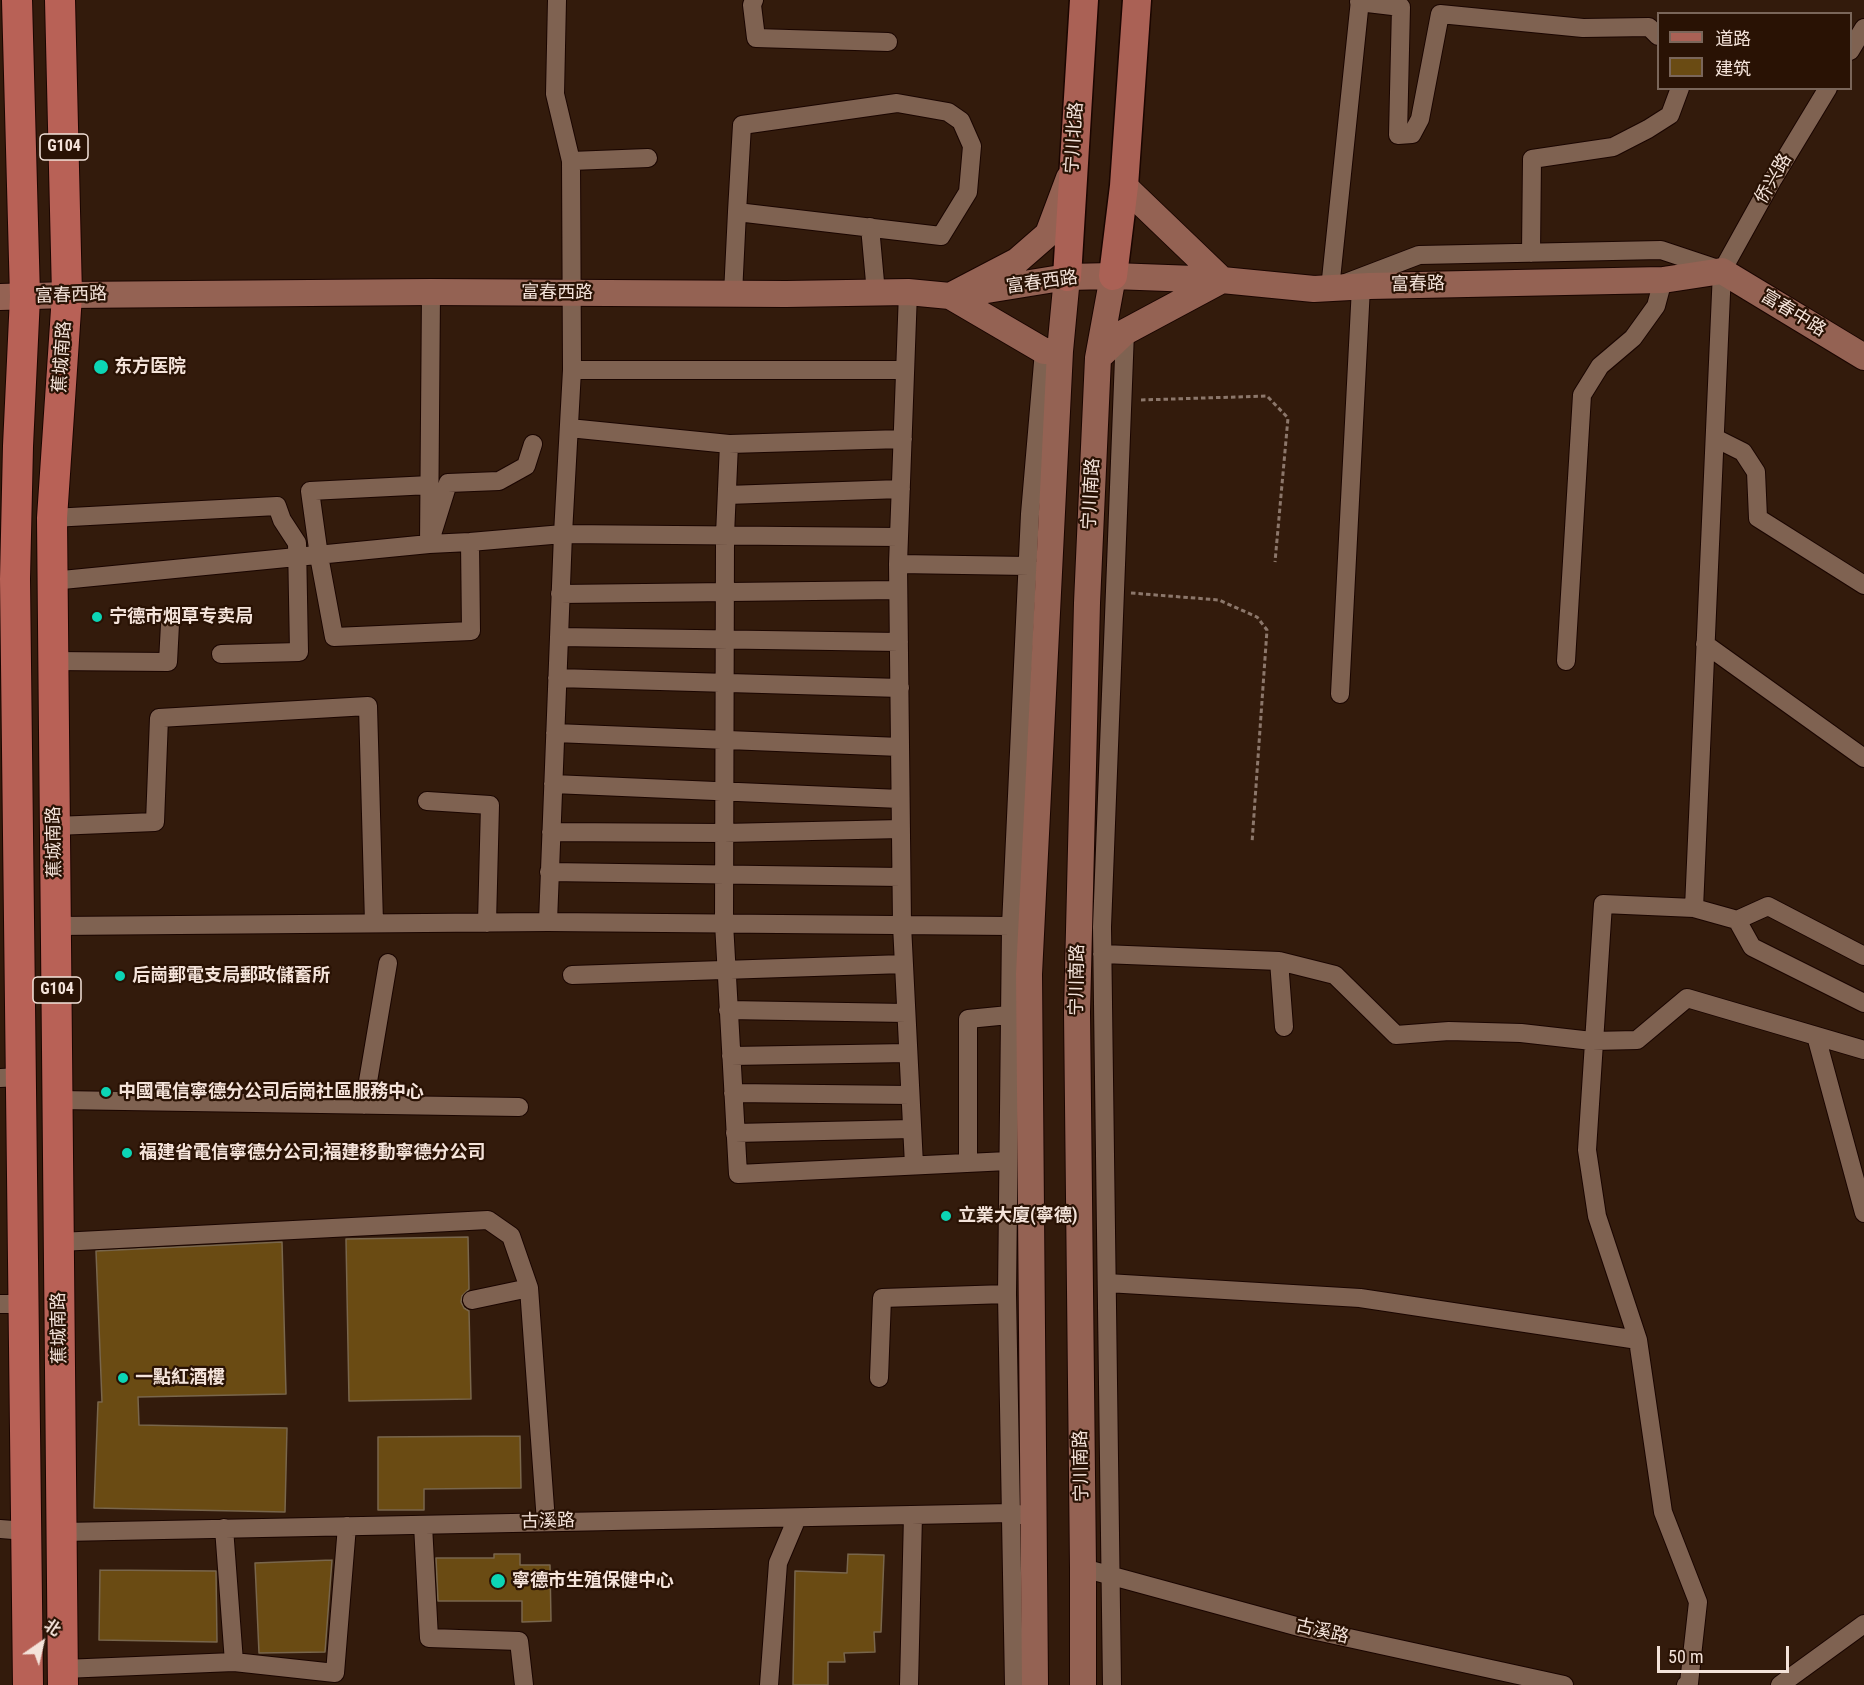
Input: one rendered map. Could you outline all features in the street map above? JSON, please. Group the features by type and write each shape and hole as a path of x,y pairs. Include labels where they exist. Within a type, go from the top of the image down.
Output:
{"highway":[{"name":"蕉城南路","path":"17,0 8,578 10,1078 13,1530 28,1685"},
{"name":"蕉城南路","path":"60,0 67,295 52,518 52,581 63,1677"}],"main road":[{"name":"宁川北路","path":"1067,277 1084,0"},
{"path":"1113,276 1124,186 1137,0"},
{"path":"950,296 1017,261 1048,234 1073,167"},
{"path":"1098,358 1125,332 1222,280 1124,186"},
{"name":"富春路","path":"1113,276 1222,280 1330,289 1663,280 1722,271"},
{"name":"富春中路","path":"1722,271 1864,357"},
{"name":"富春西路","path":"13,297 431,292 733,294 908,292 950,296 1067,277 1113,276"},
{"name":"宁川南路","path":"1083,1685 1077,1012 1087,603 1098,358 1113,276"},
{"path":"1035,1685 1022,1515 1029,974 1052,351 1067,277"},
{"path":"950,296 1052,351"}],"street":[{"path":"548,922 560,594 572,370 573,293 571,161 555,94 558,0"},
{"path":"754,0 752,5 756,38 888,42"},
{"path":"1657,34 1649,27 1583,28 1440,14 1420,119 1412,134 1398,135 1401,8 1360,1 1330,289 1419,255 1661,250 1722,271 1694,908"},
{"path":"1852,49 1864,28"},
{"path":"1531,253 1532,159 1612,147 1670,115 1679,90"},
{"name":"侨兴路","path":"1722,271 1773,179 1827,90"},
{"path":"733,294 737,212 742,125 897,104 948,112 962,122 972,146 968,192 940,236 737,212"},
{"path":"571,161 648,158"},
{"path":"870,228 876,293"},
{"path":"1566,661 1582,395 1600,366 1633,338 1656,306 1663,280"},
{"path":"1340,694 1361,287"},
{"path":"429,544 431,292"},
{"path":"908,292 898,590 902,925 914,1165"},
{"path":"1112,1685 1102,954 1125,332"},
{"path":"1014,1685 1022,1515 1007,1294 1011,926 1030,514 1052,351"},
{"path":"572,370 905,370"},
{"path":"569,428 729,444 903,439"},
{"path":"1715,438 1743,452 1756,472 1758,518 1864,585"},
{"path":"429,544 447,483 500,481 526,466 533,444"},
{"path":"729,444 725,535 723,923 738,1173 1008,1161"},
{"path":"430,485 310,491 334,637 471,631 470,543"},
{"path":"727,495 901,489"},
{"path":"52,518 277,506 282,520 297,543 299,652 221,654"},
{"path":"52,581 296,559 429,544 470,543 563,534 899,537"},
{"path":"898,564 1029,566"},
{"path":"560,594 725,590 898,590"},
{"path":"53,661 168,662 170,624"},
{"path":"559,637 899,642"},
{"path":"1706,644 1864,758"},
{"path":"557,678 900,688"},
{"path":"55,826 155,822 159,718 368,706 374,923"},
{"path":"555,733 900,747"},
{"path":"553,784 900,799"},
{"path":"428,801 490,805 487,922"},
{"path":"551,832 724,833 901,829"},
{"path":"549,872 902,877"},
{"path":"1686,1685 1689,1683 1698,1602 1663,1512 1638,1341 1596,1216 1587,1150 1603,904 1694,908 1737,920 1768,906 1864,956"},
{"path":"1737,920 1752,947 1864,1003"},
{"path":"56,926 548,922 1011,926"},
{"path":"1102,954 1279,962 1335,975 1396,1035 1449,1031 1521,1033 1593,1041 1637,1040 1687,998 1864,1050"},
{"path":"1279,962 1284,1026"},
{"path":"364,1105 388,963"},
{"path":"572,975 904,964"},
{"path":"728,1010 906,1013"},
{"path":"968,1163 968,1020 1009,1015"},
{"path":"1816,1036 1864,1213"},
{"path":"731,1056 908,1053"},
{"path":"733,1093 910,1095"},
{"path":"58,1100 519,1107"},
{"path":"735,1133 912,1129"},
{"path":"60,1242 488,1220 511,1236 529,1288 546,1522"},
{"path":"1107,1283 1360,1298 1638,1341"},
{"path":"472,1300 529,1288"},
{"path":"879,1378 882,1298 1007,1294"},
{"path":"909,1685 913,1515"},
{"name":"古溪路","path":"63,1532 913,1515 1022,1515"},
{"path":"769,1685 778,1563 797,1518"},
{"path":"423,1525 429,1638 519,1641 525,1685"},
{"path":"63,1677 234,1662 335,1673 347,1526"},
{"path":"224,1528 234,1662"},
{"name":"古溪路","path":"1083,1568 1303,1628 1564,1685"},
{"path":"1780,1685 1864,1624"}],"path":[{"path":"1121,400 1268,396 1288,418 1275,562"},
{"path":"1114,592 1219,600 1257,617 1267,630 1252,843"}],"building":[{"path":"468,1237 469,1289 462,1296 461,1302 469,1311 471,1399 349,1401 346,1239"},
{"path":"282,1242 286,1394 138,1397 139,1425 287,1428 285,1512 94,1508 98,1402 102,1402 96,1251"},
{"path":"520,1436 521,1488 424,1489 424,1510 378,1510 378,1437"},
{"path":"494,1554 520,1554 520,1565 550,1565 551,1621 522,1622 522,1601 438,1601 436,1558 494,1558"},
{"path":"848,1554 884,1555 881,1632 874,1632 875,1652 844,1653 845,1662 828,1662 828,1685 793,1685 795,1571 847,1573"},
{"path":"332,1560 325,1652 259,1653 255,1563"},
{"path":"100,1570 216,1571 217,1642 99,1640"}],"place":[{"name":"东方医院","path":"101,367"},
{"name":"宁德市烟草专卖局","path":"97,617"},
{"name":"后崗郵電支局郵政儲蓄所","path":"120,976"},
{"name":"中國電信寧德分公司后崗社區服務中心","path":"106,1092"},
{"name":"福建省電信寧德分公司;福建移動寧德分公司","path":"127,1153"},
{"name":"立業大廈(寧德)","path":"946,1216"},
{"name":"一點紅酒樓","path":"123,1378"},
{"name":"寧德市生殖保健中心","path":"498,1581"}]}
